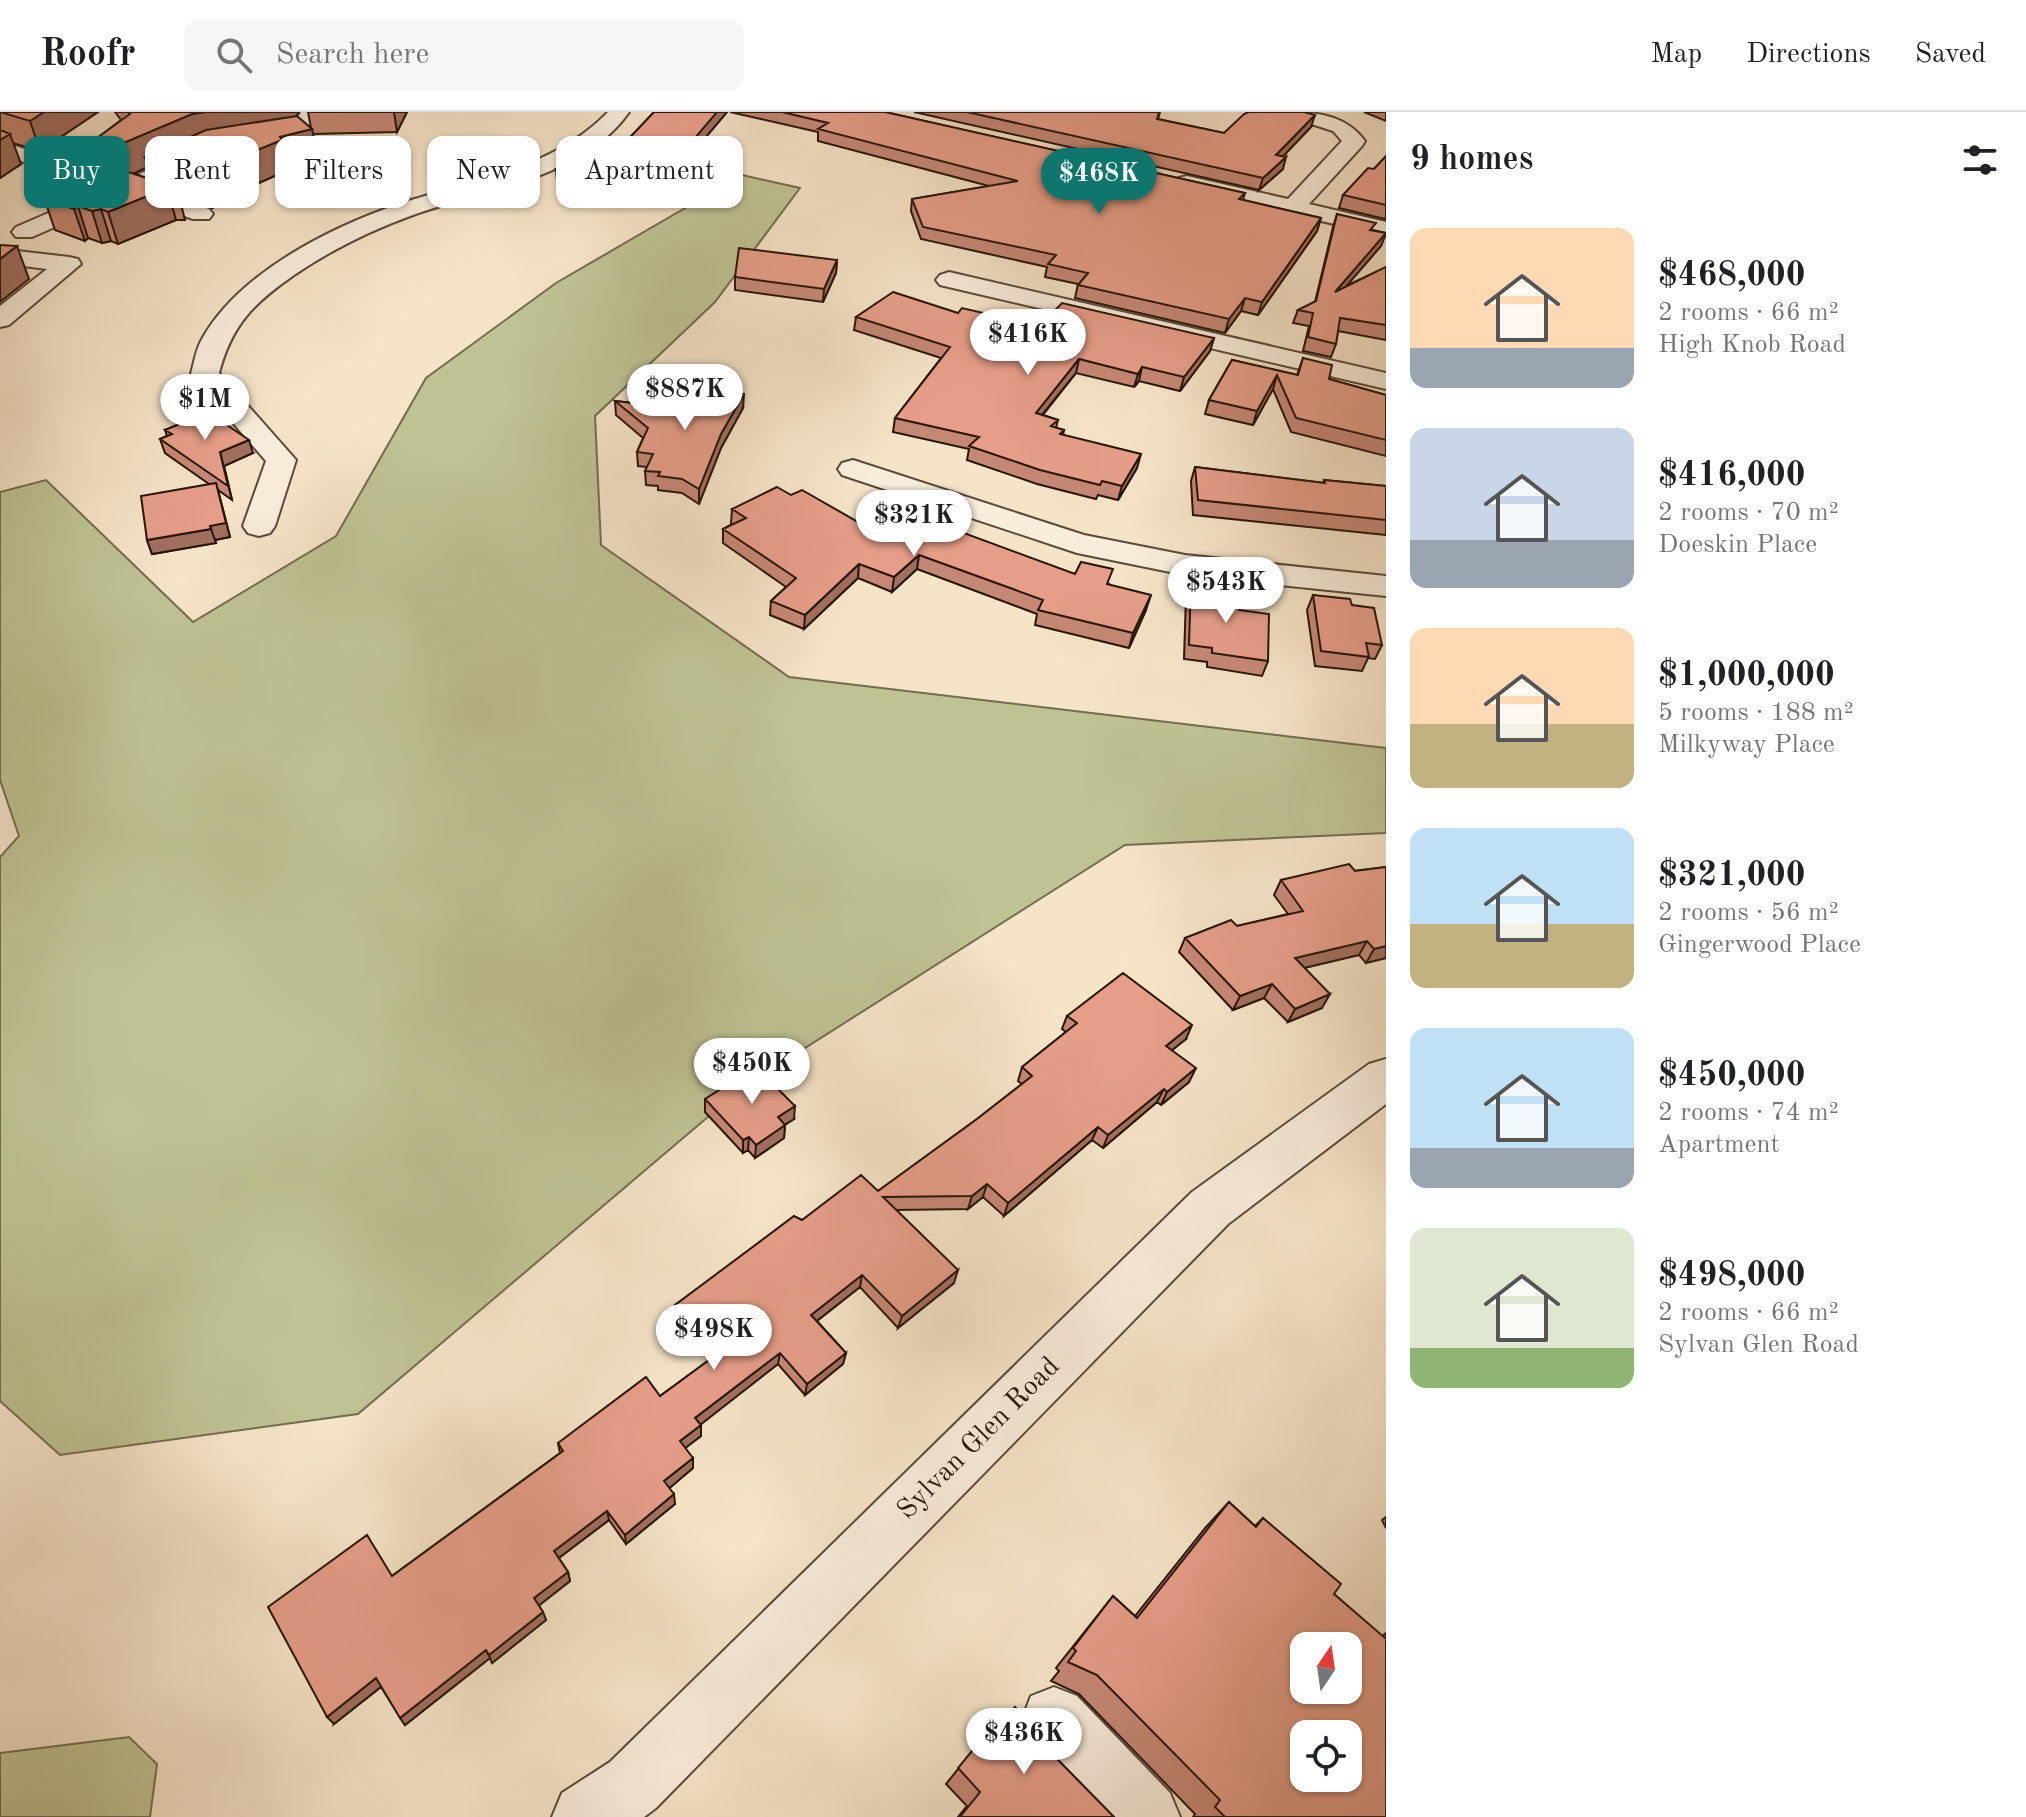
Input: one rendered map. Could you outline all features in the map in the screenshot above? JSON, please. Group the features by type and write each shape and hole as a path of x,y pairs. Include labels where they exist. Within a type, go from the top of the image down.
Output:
{"street":[{"path":"129,186 208,152 296,138 311,112"},
{"path":"259,526 281,460 205,374 214,341 253,292 320,247 405,210 496,183 566,154 606,126 619,112"},
{"path":"1293,208 1354,141 1340,127 1294,112"},
{"path":"0,147 24,155"},
{"path":"1172,180 1386,229"},
{"path":"129,189 201,214"},
{"path":"24,232 79,208"},
{"path":"0,256 69,264 0,319"},
{"path":"949,280 1386,381"},
{"path":"853,469 1077,543 1185,565 1386,586"},
{"name":"Sylvan Glen Road","path":"586,1817 633,1785 1210,1208 1377,1099"},
{"path":"1054,1719 1146,1817"}],"green space":[{"path":"743,175 800,188 715,302 595,416 601,545 789,677 1386,748 1386,833 1125,845 742,1088 358,1414 60,1455 0,1401 0,857 19,836 0,780 0,492 46,480 193,622 336,536 426,378 556,283 685,208 743,208"},
{"path":"129,1737 157,1764 150,1817 0,1817 0,1753"}],"building":[{"path":"0,112 44,112 30,121"},
{"path":"128,112 205,112 192,114 129,141 129,136 100,136 130,114"},
{"path":"654,112 717,112 697,136 631,136"},
{"path":"782,112 885,112 1245,193 1239,199 1321,218 1262,302 1245,298 1229,319 1078,285 1088,273 1048,264 1056,255 923,227 912,199 1018,181 818,129 828,123"},
{"path":"967,112 1159,112 1157,119 1224,133 1249,112 1304,112 1315,115 1276,155 1286,157 1263,178"},
{"path":"297,116 312,129 275,136 275,143 259,149 259,136 192,136 206,130"},
{"path":"0,130 10,134 0,140"},
{"path":"1386,156 1386,205 1343,195 1368,168 1374,169"},
{"path":"129,172 145,178 145,197 129,203"},
{"path":"84,208 118,208 108,212 101,209 92,211"},
{"path":"1337,214 1376,223 1370,230 1386,233 1335,292 1386,267 1386,325 1340,318 1336,344 1308,337 1313,313 1298,310 1316,301"},
{"path":"0,245 17,246 0,259"},
{"path":"739,248 837,260 824,289 735,277"},
{"path":"893,292 958,313 962,308 1040,326 1062,303 1214,338 1184,377 1142,367 1138,374 1079,359 1036,413 1058,420 1051,426 1064,430 1060,434 1141,454 1122,486 1102,481 1100,485 1040,470 969,446 979,437 895,418 950,347 856,317"},
{"path":"1303,358 1332,365 1329,379 1386,395 1386,440 1296,418 1277,375 1257,411 1209,400 1232,360 1298,375"},
{"path":"702,388 744,394 721,434 699,489 682,479 645,471 653,454 637,452 648,428 615,401 676,408 688,389 700,391"},
{"path":"208,412 249,440 220,452 228,486 160,439 172,434 165,430"},
{"path":"1195,467 1325,483 1324,480 1386,486 1386,520 1198,500"},
{"path":"216,483 226,523 210,526 211,529 147,540 141,496"},
{"path":"777,487 791,495 802,490 872,530 896,508 1075,574 1081,562 1113,569 1107,584 1151,595 1133,633 1038,610 1043,600 919,555 894,577 859,564 805,615 771,601 796,578 723,529 746,518 732,509"},
{"path":"1191,581 1226,586 1227,603 1240,605 1239,610 1269,614 1268,661 1212,653 1212,648 1189,645"},
{"path":"1313,595 1350,599 1352,605 1374,608 1382,645 1366,643 1369,657 1321,651"},
{"path":"1349,864 1355,871 1386,867 1386,946 1374,949 1367,941 1295,958 1330,994 1295,1009 1272,984 1240,996 1185,938 1231,920 1237,926 1303,911 1281,880"},
{"path":"1123,973 1192,1025 1166,1046 1196,1068 1167,1092 1164,1089 1108,1135 1098,1127 1008,1203 987,1184 972,1196 883,1197 958,1270 902,1316 862,1275 811,1315 846,1353 807,1384 780,1353 695,1418 701,1425 680,1441 693,1458 664,1481 674,1494 625,1535 607,1511 554,1551 568,1572 534,1598 543,1612 489,1655 486,1650 400,1718 376,1678 327,1717 268,1607 367,1535 392,1576 563,1451 558,1443 646,1377 660,1396 717,1354 675,1305 794,1216 802,1220 861,1175 878,1191 977,1119 1032,1076 1022,1067 1077,1023 1067,1016"},
{"path":"756,1067 795,1106 778,1117 785,1125 756,1145 749,1137 743,1140 705,1099"},
{"path":"1229,1502 1256,1527 1263,1518 1341,1584 1334,1594 1386,1636 1386,1817 1225,1817 1215,1807 1220,1800 1097,1675 1068,1662 1076,1651 1073,1648 1113,1596 1137,1618"},
{"path":"1015,1707 1036,1730 1039,1725 1064,1752 1058,1760 1114,1817 960,1817 980,1792 958,1768 1004,1712 1008,1715"}]}
